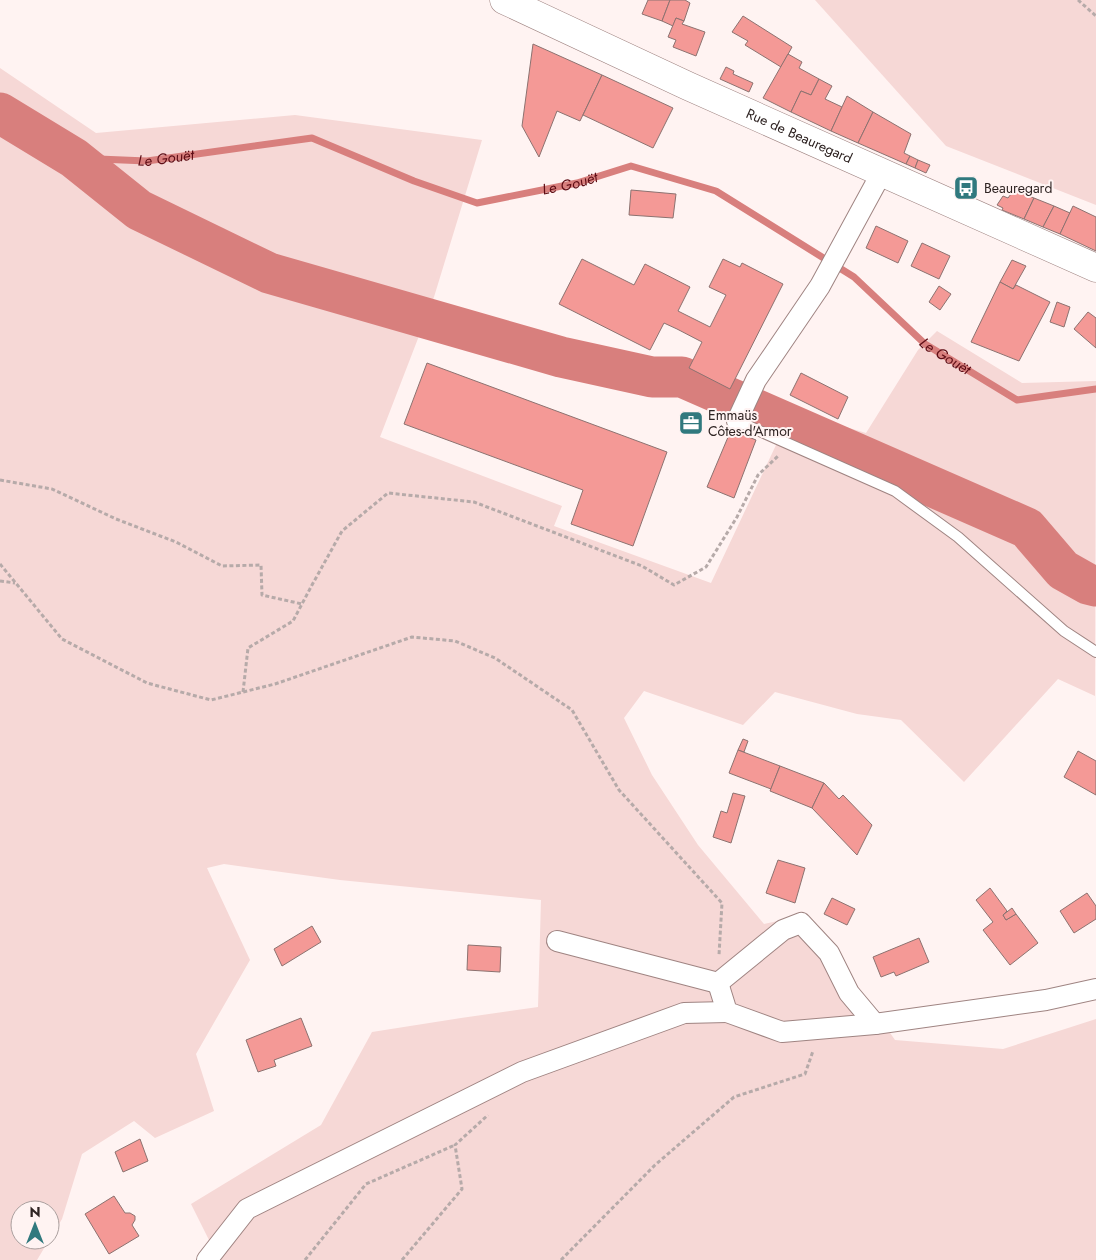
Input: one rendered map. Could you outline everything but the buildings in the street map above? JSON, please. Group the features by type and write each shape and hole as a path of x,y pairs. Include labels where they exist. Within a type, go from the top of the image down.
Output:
{"main road":[{"name":"Rue de Beauregard","path":"504,0 688,86 1096,268"}],"street":[{"path":"738,421 756,380 820,286 882,172"},
{"path":"718,983 784,930 801,923 830,953 849,993 875,1024"},
{"path":"557,941 718,983"},
{"path":"718,983 728,1012"},
{"path":"207,1260 247,1209 522,1072 684,1013 728,1012 782,1032 875,1024 1046,1000 1096,989"}],"lane":[{"path":"738,421 895,490 958,537 1064,631 1096,652"}],"path":[{"path":"1078,0 1096,16"},
{"path":"244,692 248,648 293,621 342,531 388,493 474,502 642,566 674,585 706,568 737,517 758,475 791,445"},
{"path":"0,480 52,489 116,519 176,542 222,566 261,565 262,595 302,604"},
{"path":"0,564 62,639 147,683 211,700 275,684 412,637 455,641 495,658 572,710 619,790 722,903 718,983"},
{"path":"0,581 16,583"},
{"path":"561,1260 655,1165 734,1097 805,1074 820,1029"},
{"path":"306,1260 366,1184 455,1145 491,1112"},
{"path":"402,1260 462,1189 455,1145"}],"shaded area":[{"path":"815,0 1096,0 1096,205 946,146"},
{"path":"0,68 96,133 295,115 482,140 434,297 380,437 562,506 554,526 711,583 792,411 866,433 918,350 937,331 1022,383 1096,381 1095,696 1058,679 964,782 901,720 857,714 775,692 743,725 644,691 624,718 652,775 698,845 764,924 805,915 895,1040 1003,1049 1096,1019 1096,1260 219,1260 191,1204 321,1125 372,1032 538,1007 541,900 340,880 224,864 207,868 250,960 196,1054 214,1111 155,1138 134,1121 82,1154 60,1222 60,1200 10,1200 10,1250 43,1250 37,1260 0,1260"}],"waterway":[{"path":"0,113 74,158 139,210 269,273 561,357 652,377 682,377 1027,528 1063,570 1088,584 1096,586"},
{"name":"Le Gouët","path":"74,158 147,161 312,138 414,181 477,203 577,183 631,166 716,191 854,277 925,344 1017,400 1096,389"}],"place":[{"name":"Beauregard","path":"966,188"},
{"name":"Emmaüs Côtes-d'Armor","path":"691,423"}]}
